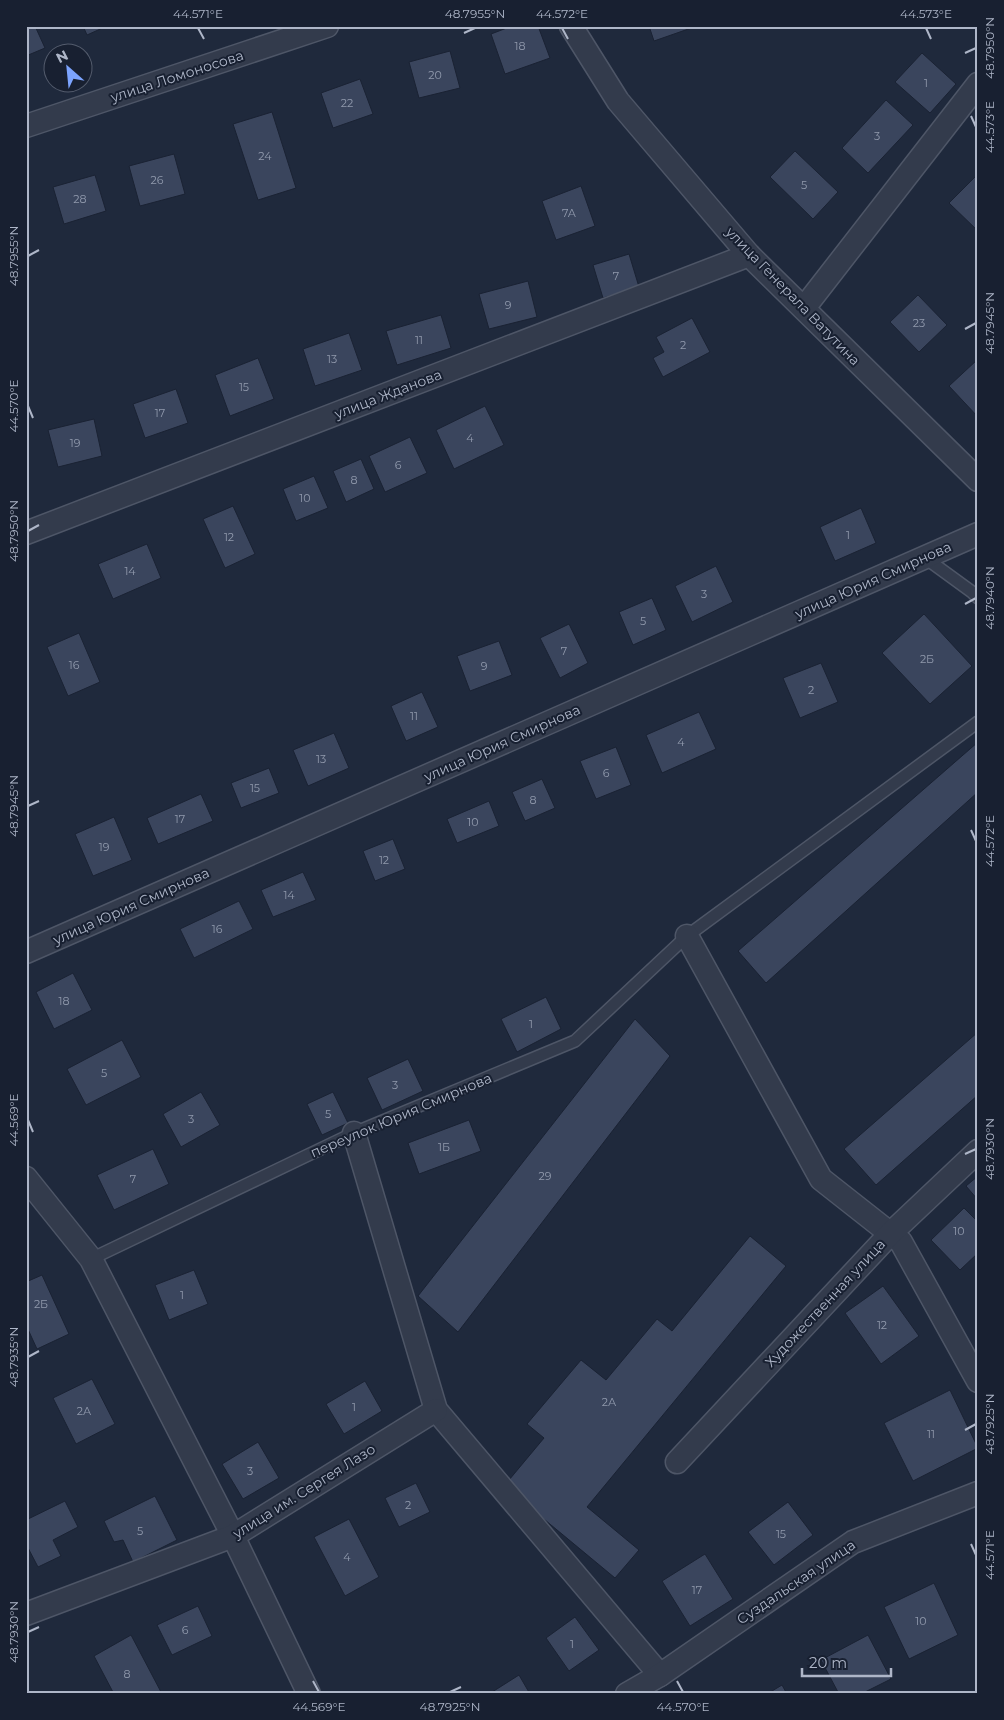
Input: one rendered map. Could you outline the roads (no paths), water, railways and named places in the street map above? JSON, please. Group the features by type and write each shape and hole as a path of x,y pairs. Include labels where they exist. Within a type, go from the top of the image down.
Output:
{"street":[{"name":"улица Ломоносова","path":"26,126 327,26"},
{"name":"улица Генерала Ватутина","path":"572,26 618,101 749,255 978,480"},
{"path":"804,308 978,84"},
{"name":"улица Жданова","path":"26,533 749,255"},
{"name":"улица Юрия Смирнова","path":"26,952 978,534"},
{"path":"687,936 821,1179 901,1242 978,1381"},
{"path":"354,1133 436,1410 660,1675"},
{"name":"Художественная улица","path":"677,1462 890,1234 978,1150"},
{"path":"26,1178 91,1259 233,1536 309,1694"},
{"name":"улица им. Сергея Лазо","path":"26,1614 233,1536 436,1410"},
{"name":"Суздальская улица","path":"627,1694 660,1675 853,1542 978,1493"}],"lane":[{"path":"924,557 978,598"},
{"name":"переулок Юрия Смирнова","path":"91,1259 354,1133 575,1041 687,936 978,722"}]}
